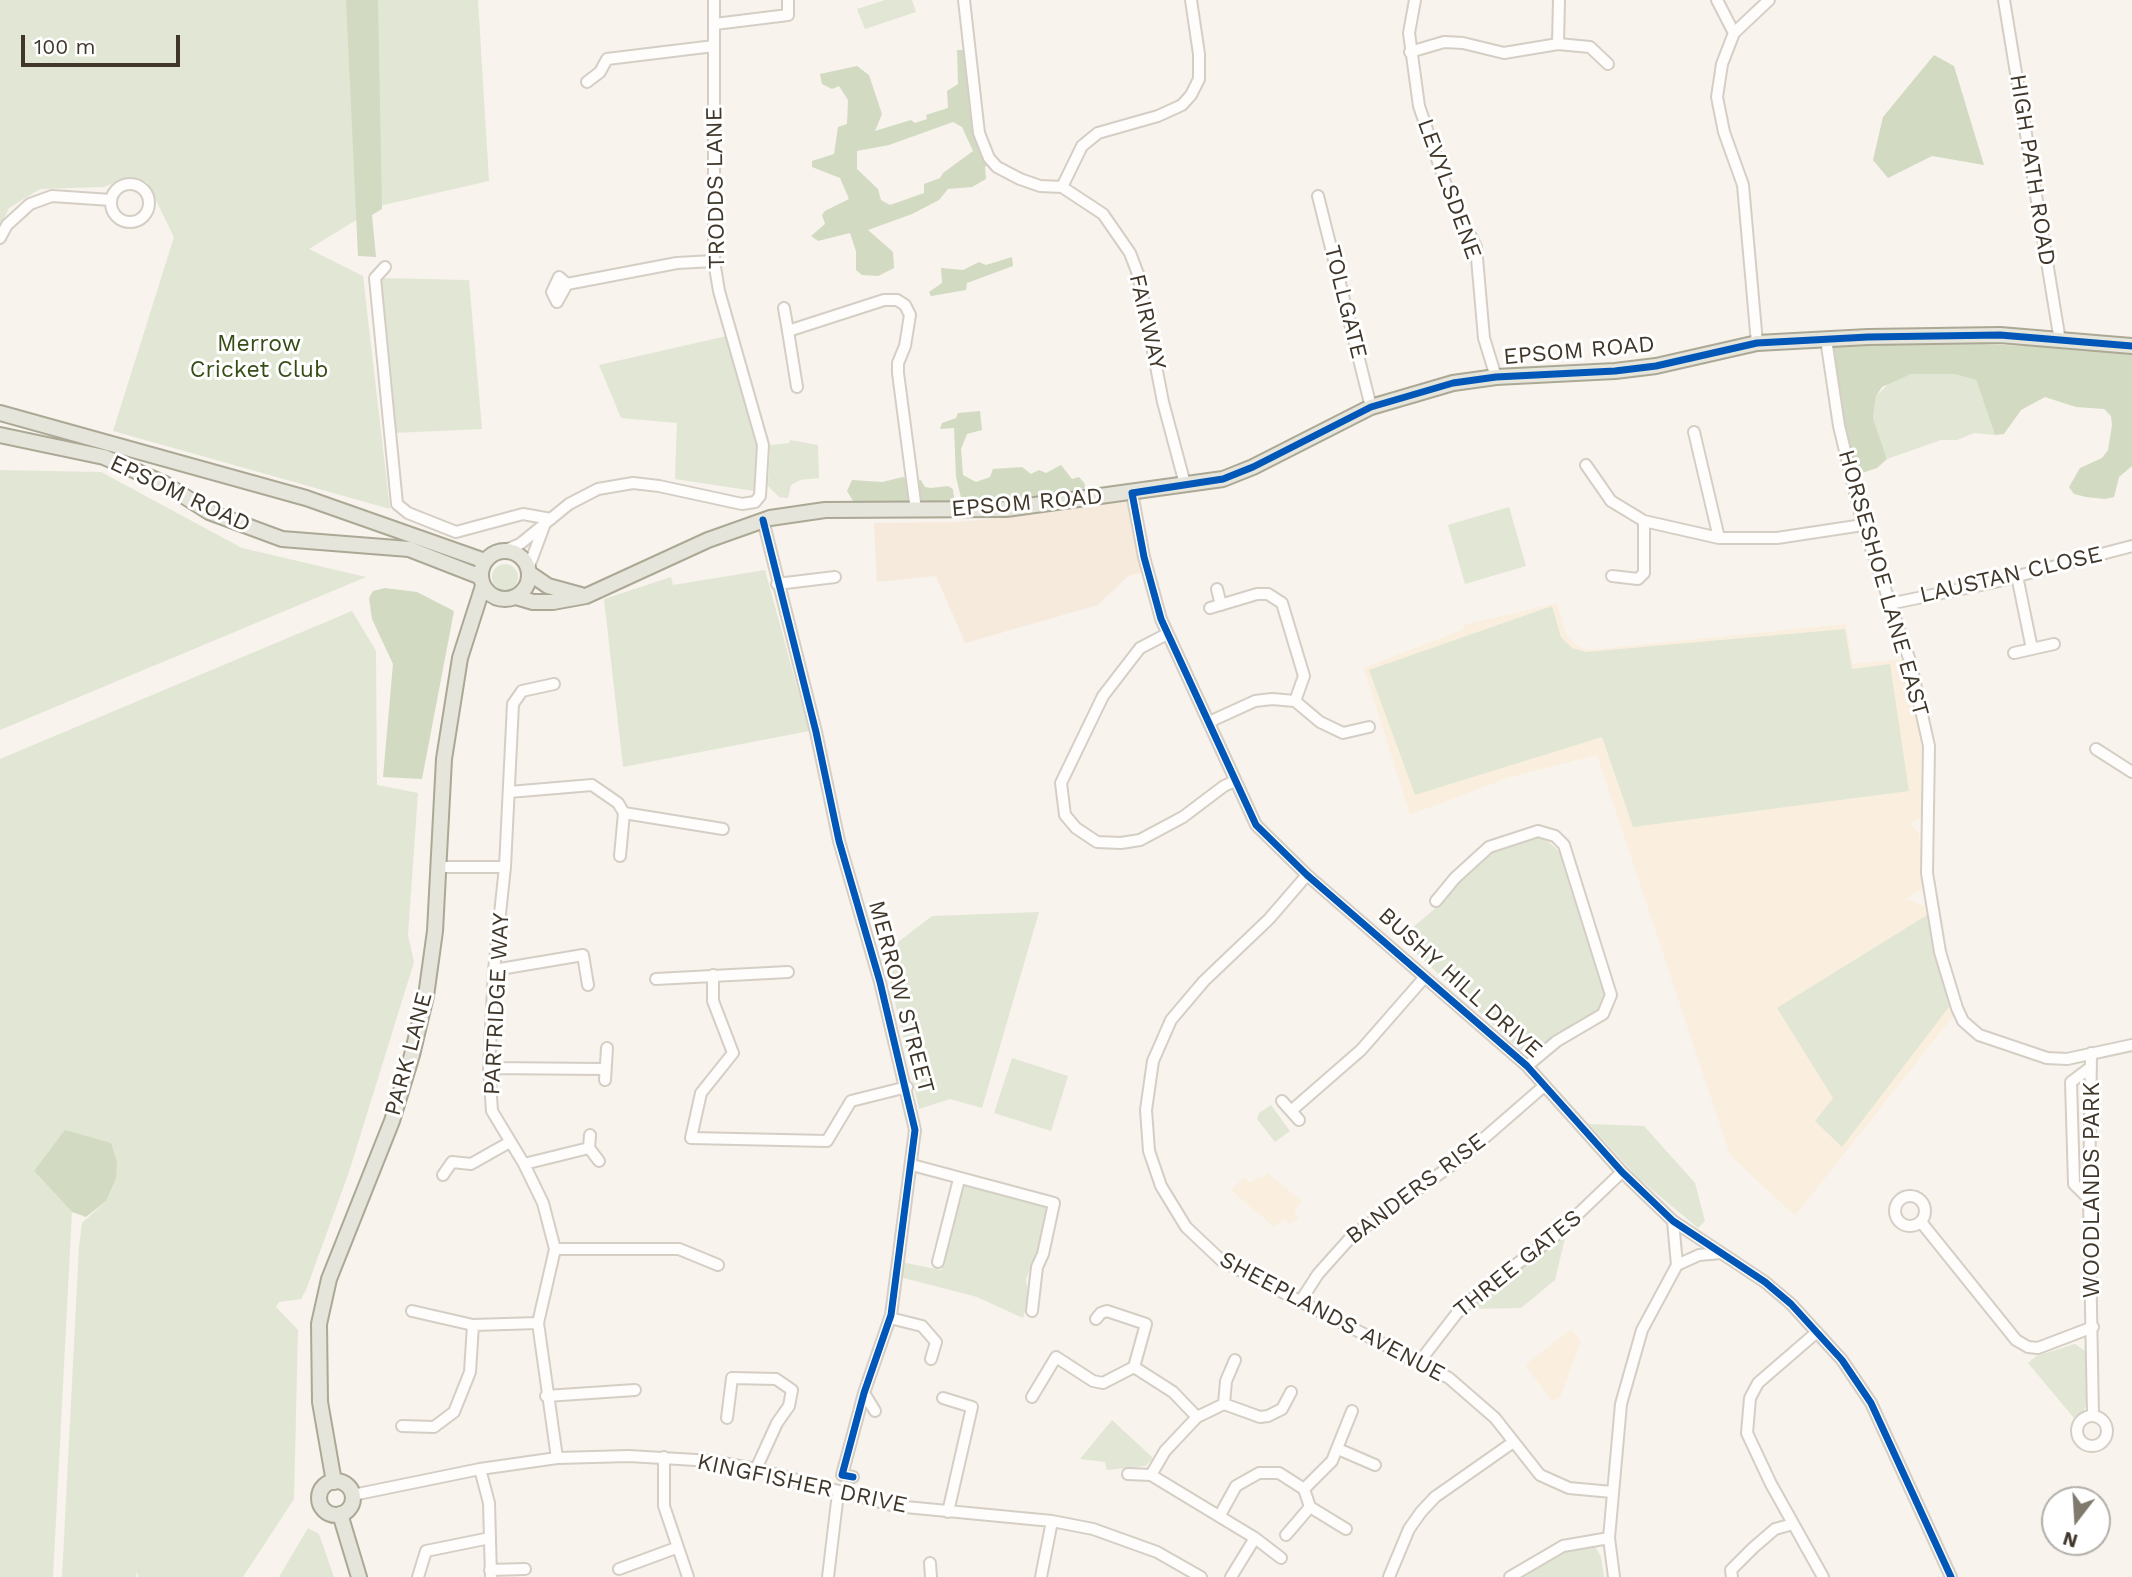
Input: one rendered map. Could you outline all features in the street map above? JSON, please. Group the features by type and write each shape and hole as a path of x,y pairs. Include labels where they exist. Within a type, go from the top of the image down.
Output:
{"main road":[{"name":"EPSOM ROAD","path":"512,598 553,602 586,596 708,540 762,520 825,510 1006,509 1223,479 1253,467 1371,407 1453,383 1496,377 1615,371 1656,366 1757,343 1826,339 2000,335 2132,346"},
{"name":"EPSOM ROAD","path":"0,413 306,498 485,561"},
{"name":"EPSOM ROAD","path":"0,435 104,457 165,484 209,512 282,539 409,549 482,582"},
{"path":"512,598 493,596 482,582 485,561 503,551 519,555 529,571 548,586 586,596"},
{"path":"474,617 512,598 526,587 529,571"},
{"name":"PARK LANE","path":"334,1482 320,1402 319,1324 330,1279 392,1121 412,1055 433,944 444,759 460,658 482,582"},
{"path":"334,1482 344,1483 353,1495 349,1509 340,1514 325,1511 320,1502 324,1486 334,1482"},
{"path":"340,1514 359,1577"}],"street":[{"name":"TRODDS LANE","path":"548,523 569,504 598,489 633,483 693,491 742,504 755,502 760,496 763,445 713,261 715,0"},
{"path":"715,24 788,15 788,0"},
{"name":"FAIRWAY","path":"964,0 982,147 997,166 1040,186 1062,187 1103,214 1130,253 1138,274 1163,402 1185,484"},
{"path":"1062,187 1082,146 1098,133 1158,116 1182,105 1191,95 1199,79 1199,54 1191,0"},
{"name":"LEVYLSDENE","path":"1415,0 1409,33 1409,52 1419,106 1448,191 1476,247 1484,338 1496,377"},
{"path":"1558,44 1559,0"},
{"path":"1717,0 1734,33"},
{"path":"1757,343 1743,185 1724,132 1717,97 1722,64 1734,33 1769,0"},
{"name":"HIGH PATH ROAD","path":"2004,0 2060,341"},
{"path":"1409,52 1444,41 1504,52 1558,44 1590,47 1608,64"},
{"path":"587,82 600,72 607,59 714,46"},
{"path":"0,238 7,225 30,204 52,196 111,200"},
{"name":"TOLLGATE","path":"1318,196 1371,407"},
{"path":"567,284 677,263 713,261"},
{"path":"385,267 375,278 397,504 408,513 456,532 523,514 548,523"},
{"path":"788,331 884,300 897,300 905,305 910,315 898,373 916,510"},
{"path":"784,307 797,387"},
{"name":"HORSESHOE LANE EAST","path":"1826,339 1839,426 1863,525 1910,660 1929,746 1927,873 1940,951 1957,1008 1963,1021 1979,1035 2047,1058 2067,1059 2132,1045"},
{"path":"1694,432 1719,538"},
{"path":"1586,464 1611,501 1644,521 1719,538 1777,538 1863,525"},
{"name":"BUSHY HILL DRIVE","path":"1132,493 1147,571 1167,634 1256,825 1307,875 1527,1066 1622,1172 1673,1221 1765,1282 1817,1332 1842,1360 1871,1402 1951,1577"},
{"name":"MERROW STREET","path":"762,520 776,584 816,732 839,841 907,1087 915,1130 890,1318 864,1393 842,1475 853,1477"},
{"path":"1612,576 1638,579 1644,573 1644,521"},
{"path":"503,551 520,544 548,523"},
{"path":"529,571 548,523"},
{"name":"LAUSTAN CLOSE","path":"1889,604 2017,576 2132,546"},
{"path":"2017,576 2032,649"},
{"path":"776,584 835,577"},
{"path":"1217,589 1215,607 1268,594 1282,603 1304,676 1295,701"},
{"path":"1167,634 1147,643 1132,655 1103,696 1061,783 1065,816 1076,828 1097,842 1121,843 1140,840 1183,817 1224,786 1235,781"},
{"path":"2014,653 2054,643"},
{"name":"PARTRIDGE WAY","path":"554,684 522,691 513,704 505,867 494,970 489,1068 492,1111 524,1164 543,1203 555,1249 538,1323 546,1396 557,1458"},
{"path":"1209,722 1255,701 1295,701 1333,730 1343,733 1369,727"},
{"path":"2096,749 2132,772"},
{"path":"509,792 592,785 618,803 624,813 620,856"},
{"path":"624,813 723,829"},
{"path":"1436,901 1455,878 1489,847 1538,831 1555,836 1564,845 1611,995 1602,1014 1557,1041 1527,1066"},
{"path":"439,867 505,867"},
{"name":"SHEEPLANDS AVENUE","path":"1307,875 1269,919 1204,981 1171,1020 1153,1061 1146,1110 1149,1152 1161,1186 1186,1227 1222,1261 1420,1361 1468,1392 1495,1418 1512,1443 1540,1475 1569,1488 1612,1492"},
{"path":"494,970 583,955 588,985"},
{"path":"656,979 788,972"},
{"path":"713,975 713,1000 733,1053 701,1093 691,1138 827,1141 851,1101 907,1087"},
{"path":"1291,1111 1343,1068 1424,978"},
{"path":"489,1068 604,1074 607,1048"},
{"name":"WOODLANDS PARK","path":"2091,1053 2089,1199 2093,1416"},
{"path":"2089,1199 2074,1184 2071,1082 2091,1067"},
{"name":"BANDERS RISE","path":"1300,1302 1318,1274 1352,1236 1458,1160 1544,1086"},
{"path":"1282,1101 1298,1120"},
{"path":"590,1135 589,1148 599,1161"},
{"path":"443,1175 452,1162 471,1164 510,1142"},
{"path":"524,1164 589,1148"},
{"path":"912,1165 1054,1203 1043,1254 1037,1267 1032,1311"},
{"name":"THREE GATES","path":"1420,1361 1457,1313 1485,1287 1554,1237 1622,1172"},
{"path":"938,1262 959,1179"},
{"path":"1614,1577 1609,1538 1625,1386 1642,1330 1677,1265 1673,1221"},
{"name":"WOODLANDS PARK","path":"1921,1222 2016,1340 2028,1347 2038,1348 2093,1327"},
{"path":"555,1249 679,1249 718,1265"},
{"path":"1677,1265 1699,1255 1721,1253"},
{"path":"412,1311 473,1325 538,1323"},
{"path":"1032,1397 1056,1357 1093,1381 1103,1383 1135,1367 1146,1324 1107,1311 1096,1319"},
{"path":"890,1318 922,1326 942,1345 931,1359"},
{"path":"402,1426 434,1427 454,1412 470,1372 473,1325"},
{"path":"1817,1332 1758,1382 1747,1413 1747,1433 1823,1577"},
{"path":"1224,1404 1226,1381 1235,1360"},
{"path":"1135,1367 1173,1392 1196,1417"},
{"path":"727,1418 732,1378 776,1379 792,1390 789,1406 777,1423 756,1469"},
{"path":"546,1396 635,1390"},
{"path":"1151,1475 1166,1451 1196,1417 1224,1404 1260,1417 1268,1416 1282,1409 1291,1392"},
{"path":"864,1393 875,1411"},
{"path":"943,1398 972,1408 948,1512"},
{"path":"1304,1489 1332,1461 1352,1411"},
{"path":"1389,1577 1409,1529 1421,1512 1435,1497 1512,1443"},
{"path":"1338,1449 1375,1465"},
{"path":"664,1457 664,1506 688,1577"},
{"name":"KINGFISHER DRIVE","path":"353,1495 480,1469 557,1458 664,1457 756,1469 895,1506 1052,1521 1120,1537 1157,1552 1201,1577"},
{"path":"480,1469 489,1503 490,1574 526,1569"},
{"path":"1220,1515 1237,1486 1247,1477 1259,1473 1279,1474 1304,1489 1310,1507 1346,1529"},
{"path":"1128,1474 1151,1475 1202,1508 1220,1515 1281,1558"},
{"path":"828,1577 838,1493"},
{"path":"1286,1535 1310,1507"},
{"path":"1041,1577 1052,1521"},
{"path":"1732,1577 1731,1570 1753,1548 1775,1530 1793,1524"},
{"path":"418,1577 426,1550 490,1538"},
{"path":"1231,1577 1255,1538"},
{"path":"1510,1577 1563,1546 1580,1540 1609,1538"},
{"path":"619,1569 676,1548"},
{"path":"929,1563 931,1577"}],"shaded area":[{"path":"1132,493 1147,571 1128,576 1098,605 965,643 936,576 877,582 874,523 959,522 1023,515 1006,509"},
{"path":"1557,603 1566,634 1575,644 1589,650 1846,624 1853,664 1903,659 1918,716 1926,767 1921,818 1911,824 1919,833 1922,889 1906,899 1925,906 1954,1015 1795,1216 1730,1155 1597,755 1507,778 1410,815 1364,668 1464,629 1463,625"},
{"path":"1267,1173 1302,1201 1294,1211 1299,1218 1289,1225 1284,1219 1274,1227 1231,1190 1244,1177 1250,1183 1259,1176 1262,1179"},
{"path":"1571,1329 1581,1341 1560,1398 1552,1401 1525,1365"}],"green space":[{"name":"Merrow Cricket Club","path":"0,0 478,0 489,181 379,206 309,249 363,276 390,509 113,431 174,237 147,182 126,178 104,187 40,189 9,208 0,227"},
{"path":"346,0 378,0 382,209 372,215 376,257 358,256"},
{"path":"885,0 912,0 916,12 865,29 857,9"},
{"path":"957,50 965,50 989,163 985,167 986,179 972,187 948,189 939,200 912,214 868,230 893,252 894,268 878,276 862,275 856,270 856,251 850,233 818,241 811,236 825,224 822,215 825,211 849,199 840,178 812,167 812,161 834,154 838,127 847,124 848,100 839,86 832,89 822,84 820,74 857,66 869,75 882,114 875,131 911,120 915,123 927,119 926,115 948,108 947,91 958,84","holes":["953,122 962,127 973,151 940,178 924,184 924,193 890,205 881,200 878,189 857,169 857,151 889,145"]},
{"path":"1934,55 1954,66 1984,165 1932,156 1888,178 1873,160 1883,117"},
{"path":"1012,257 1013,266 967,283 966,290 931,296 929,292 942,283 941,268 963,270 979,262 986,265"},
{"path":"380,278 469,280 482,429 392,433"},
{"path":"727,336 759,445 754,491 675,479 677,423 621,418 599,365"},
{"path":"1983,344 2132,351 2132,466 2119,477 2114,497 2086,497 2074,494 2069,487 2080,468 2102,458 2108,450 2112,425 2111,416 2104,409 2076,407 2045,397 2021,410 2004,434 1995,435 1976,380 1954,374 1911,374 1882,387 1876,396 1873,418 1887,459 1877,468 1862,473 1849,467 1827,345"},
{"path":"1911,374 1954,374 1976,380 1995,435 1974,433 1957,440 1941,440 1887,459 1873,418 1876,396 1891,381"},
{"path":"980,411 982,430 967,434 961,449 963,475 976,482 990,477 993,469 1022,467 1031,474 1039,470 1046,473 1061,465 1072,479 1079,477 1085,484 1084,492 1015,499 1002,496 962,502 956,477 954,428 940,429 942,423 956,418 958,413"},
{"path":"790,440 818,445 819,478 800,480 791,485 788,498 779,497 768,486 770,445 789,443"},
{"path":"0,470 101,472 242,548 366,577 0,730"},
{"path":"903,477 912,482 921,480 925,487 948,486 953,489 954,498 952,501 871,505 853,501 847,491 852,480 882,482"},
{"path":"1509,507 1526,566 1465,584 1448,525"},
{"path":"505,564 514,568 518,577 514,586 505,590 496,586 492,577 496,568"},
{"path":"765,570 809,731 623,767 604,599 671,577 673,585"},
{"path":"385,588 417,592 454,611 422,779 383,777 393,664 372,619 369,598 373,591"},
{"path":"1552,606 1561,637 1572,648 1586,652 1845,629 1852,669 1890,664 1909,791 1633,827 1602,737 1415,795 1369,670"},
{"path":"352,611 376,651 377,785 418,793 408,935 414,962 349,1172 306,1290 301,1299 279,1302 276,1307 298,1330 294,1499 243,1577 138,1577 137,1571 136,1577 62,1577 79,1247 82,1223 106,1201 34,1171 72,1212 53,1577 0,1577 0,759"},
{"path":"1541,835 1561,853 1605,986 1605,996 1596,1012 1535,1052 1520,1050 1400,938 1443,902 1485,853"},
{"path":"1039,912 982,1108 950,1099 919,1109 884,953 932,916"},
{"path":"1927,915 1949,1007 1842,1147 1815,1121 1833,1098 1777,1008"},
{"path":"1012,1058 1068,1076 1051,1131 994,1113"},
{"path":"1271,1105 1290,1131 1275,1142 1257,1119 1259,1113"},
{"path":"1589,1124 1644,1126 1695,1183 1705,1221 1698,1228 1638,1178"},
{"path":"65,1130 111,1143 117,1162 116,1178 106,1201 86,1217 72,1212 34,1171"},
{"path":"963,1183 1047,1205 1038,1252 1026,1279 1029,1299 1023,1318 977,1297 900,1277 901,1262 941,1270"},
{"path":"1566,1234 1555,1280 1521,1308 1467,1309"},
{"path":"2075,1344 2085,1351 2087,1403 2083,1412 2074,1418 2028,1363 2036,1356"},
{"path":"1112,1420 1153,1458 1146,1466 1107,1470 1105,1462 1080,1459"},
{"path":"308,1528 319,1534 334,1577 279,1577"},
{"path":"1595,1546 1601,1557 1604,1577 1524,1577 1571,1548"}],"cycle path":[{"path":"1951,1577 1871,1403 1842,1360 1791,1304 1765,1282 1673,1221 1622,1172 1527,1066 1307,875 1256,825 1161,619 1144,557 1132,493 1223,479 1253,467 1371,407 1453,383 1496,377 1615,371 1656,366 1757,343 1868,337 2000,335 2132,346"},
{"path":"763,520 816,732 839,841 880,982 915,1130 891,1315 864,1393 842,1475 853,1477"}]}
